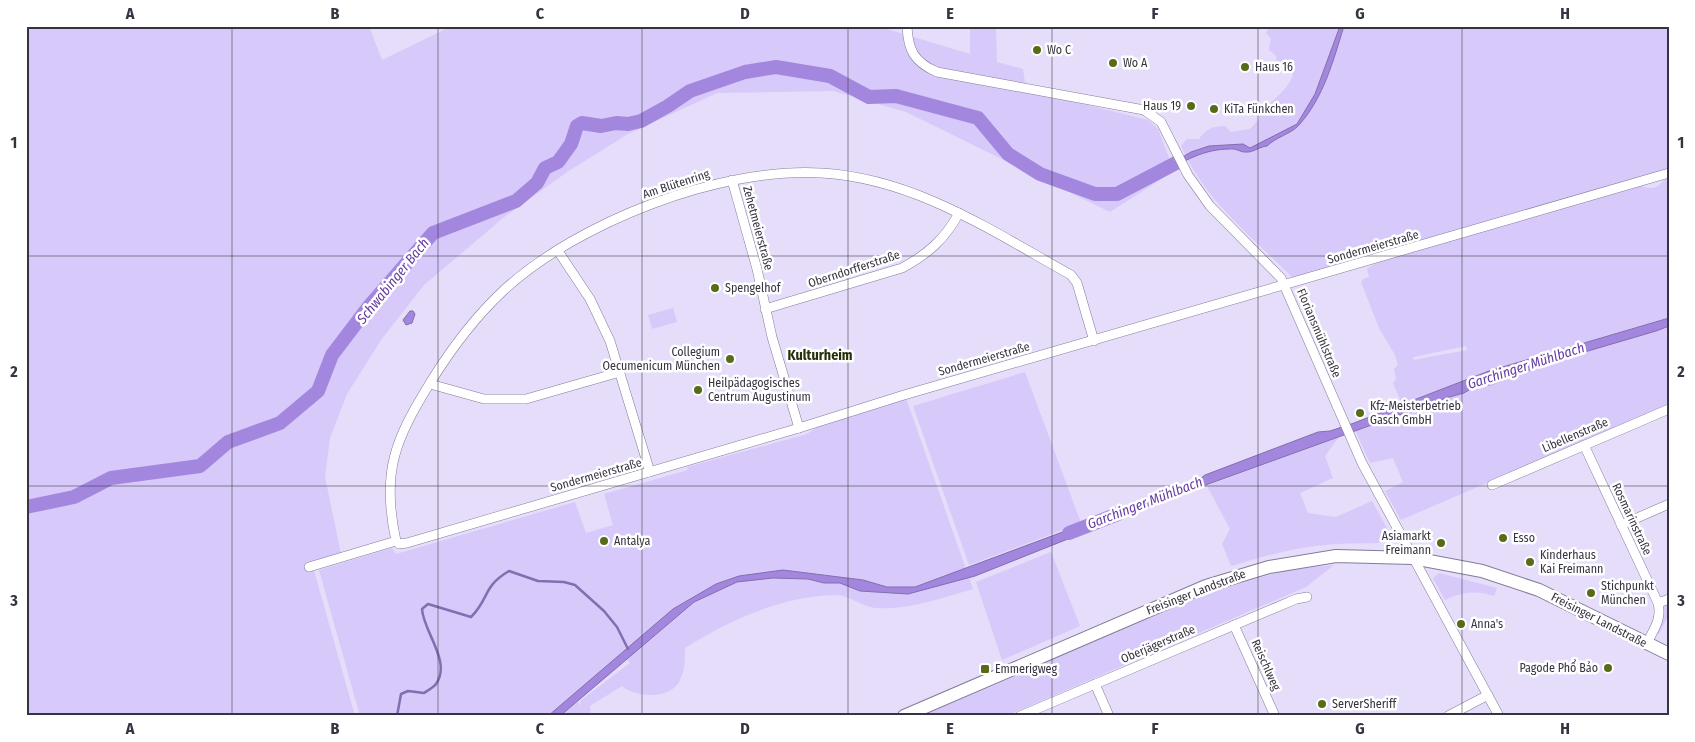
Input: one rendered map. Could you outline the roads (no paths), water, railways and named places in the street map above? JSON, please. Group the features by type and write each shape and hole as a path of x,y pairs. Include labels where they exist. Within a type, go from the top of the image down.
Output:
{"main road":[{"name":"Freisinger Landstraße","path":"904,716 1206,586 1238,575 1297,561 1336,556 1413,558 1482,571 1530,586 1669,654"}],"street":[{"name":"Floriansmühlstraße","path":"907,26 909,46 913,57 924,66 937,72 1149,112 1164,128 1182,166 1210,206 1275,272 1285,286 1348,434 1499,716"},
{"name":"Am Blütenring","path":"396,541 389,500 392,462 402,431 442,364 488,305 520,276 596,229 656,202 732,180 789,172 857,177 908,190 959,214 1072,275 1077,283 1094,341"},
{"name":"Sondermeierstraße","path":"309,567 396,541 400,544 407,543 799,428 904,395 1285,286 1669,173"},
{"name":"Zehetmeierstraße","path":"732,180 799,428"},
{"name":"Oberndorfferstraße","path":"766,309 902,268 917,260 939,242 959,214"},
{"path":"558,251 577,277 604,328 620,372 650,472"},
{"path":"430,384 484,399 526,399 620,372"},
{"name":"Libellenstraße","path":"1492,485 1669,409"},
{"name":"Rosmarinstraße","path":"1584,445 1658,603"},
{"path":"1621,525 1669,504"},
{"name":"Oberjägerstraße","path":"1020,716 1296,599 1307,597"},
{"path":"1647,643 1660,613 1658,603 1669,598"},
{"name":"Reischlweg","path":"1234,625 1275,716"},
{"path":"1094,684 1109,716"},
{"path":"1448,716 1488,695"}],"water":[{"path":"1340,26 1344,26 1327,78 1315,103 1296,128 1267,146 1251,152 1232,149 1211,151 1186,160 1162,174 1159,171 1191,152 1209,146 1243,144 1250,148 1297,124 1315,94"},
{"path":"410,311 413,311 415,314 412,323 406,325 403,320"},
{"path":"1669,318 1669,326 1656,331 1554,361 1490,385 1479,384 1464,393 1123,515 1103,525 1100,518 1194,483 1205,475 1318,432 1330,431 1354,423 1489,371"},
{"path":"1084,524 1088,531 975,576 908,594 860,591 840,583 824,583 808,579 773,578 737,582 694,602 560,716 548,716 673,609 716,584 739,576 783,570 863,580 887,587 915,587"}],"waterway":[{"name":"Schwabinger Bach","path":"26,507 74,497 111,478 200,466 228,442 280,423 318,391 332,355 370,305 433,233 516,201 537,183 545,168 558,162 571,144 577,126 582,123 601,126 641,121 690,91 745,72 776,67 830,76 869,97 896,96 978,118 1008,154 1040,174 1095,194 1117,194 1176,163"},
{"name":"Garchinger Mühlbach","path":"1069,533 1118,514"},
{"name":"Garchinger Mühlbach","path":"397,716 401,694 408,691 424,693 435,685 440,675 439,656 422,609 428,604 471,617 494,582 509,571 538,581 564,582 575,585 604,611 617,627 628,649"}],"place":[{"name":"Wo C","path":"1037,50"},
{"name":"Wo A","path":"1113,63"},
{"name":"Haus 16","path":"1245,67"},
{"name":"Haus 19","path":"1191,106"},
{"name":"KiTa Fünkchen","path":"1214,109"},
{"name":"Spengelhof","path":"715,288"},
{"name":"Collegium Oecumenicum München","path":"730,359"},
{"name":"Heilpädagogisches Centrum Augustinum","path":"698,390"},
{"name":"Kfz-Meisterbetrieb Gasch GmbH","path":"1360,413"},
{"name":"Esso","path":"1503,538"},
{"name":"Antalya","path":"604,541"},
{"name":"Asiamarkt Freimann","path":"1441,543"},
{"name":"Kinderhaus Kai Freimann","path":"1530,562"},
{"name":"Stichpunkt München","path":"1591,593"},
{"name":"Anna's","path":"1461,624"},
{"name":"Pagode Phổ Bảo","path":"1608,668"},
{"name":"Emmerigweg","path":"985,669"},
{"name":"ServerSheriff","path":"1322,704"}],"district":[{"name":"Kulturheim","path":"820,355"}]}
